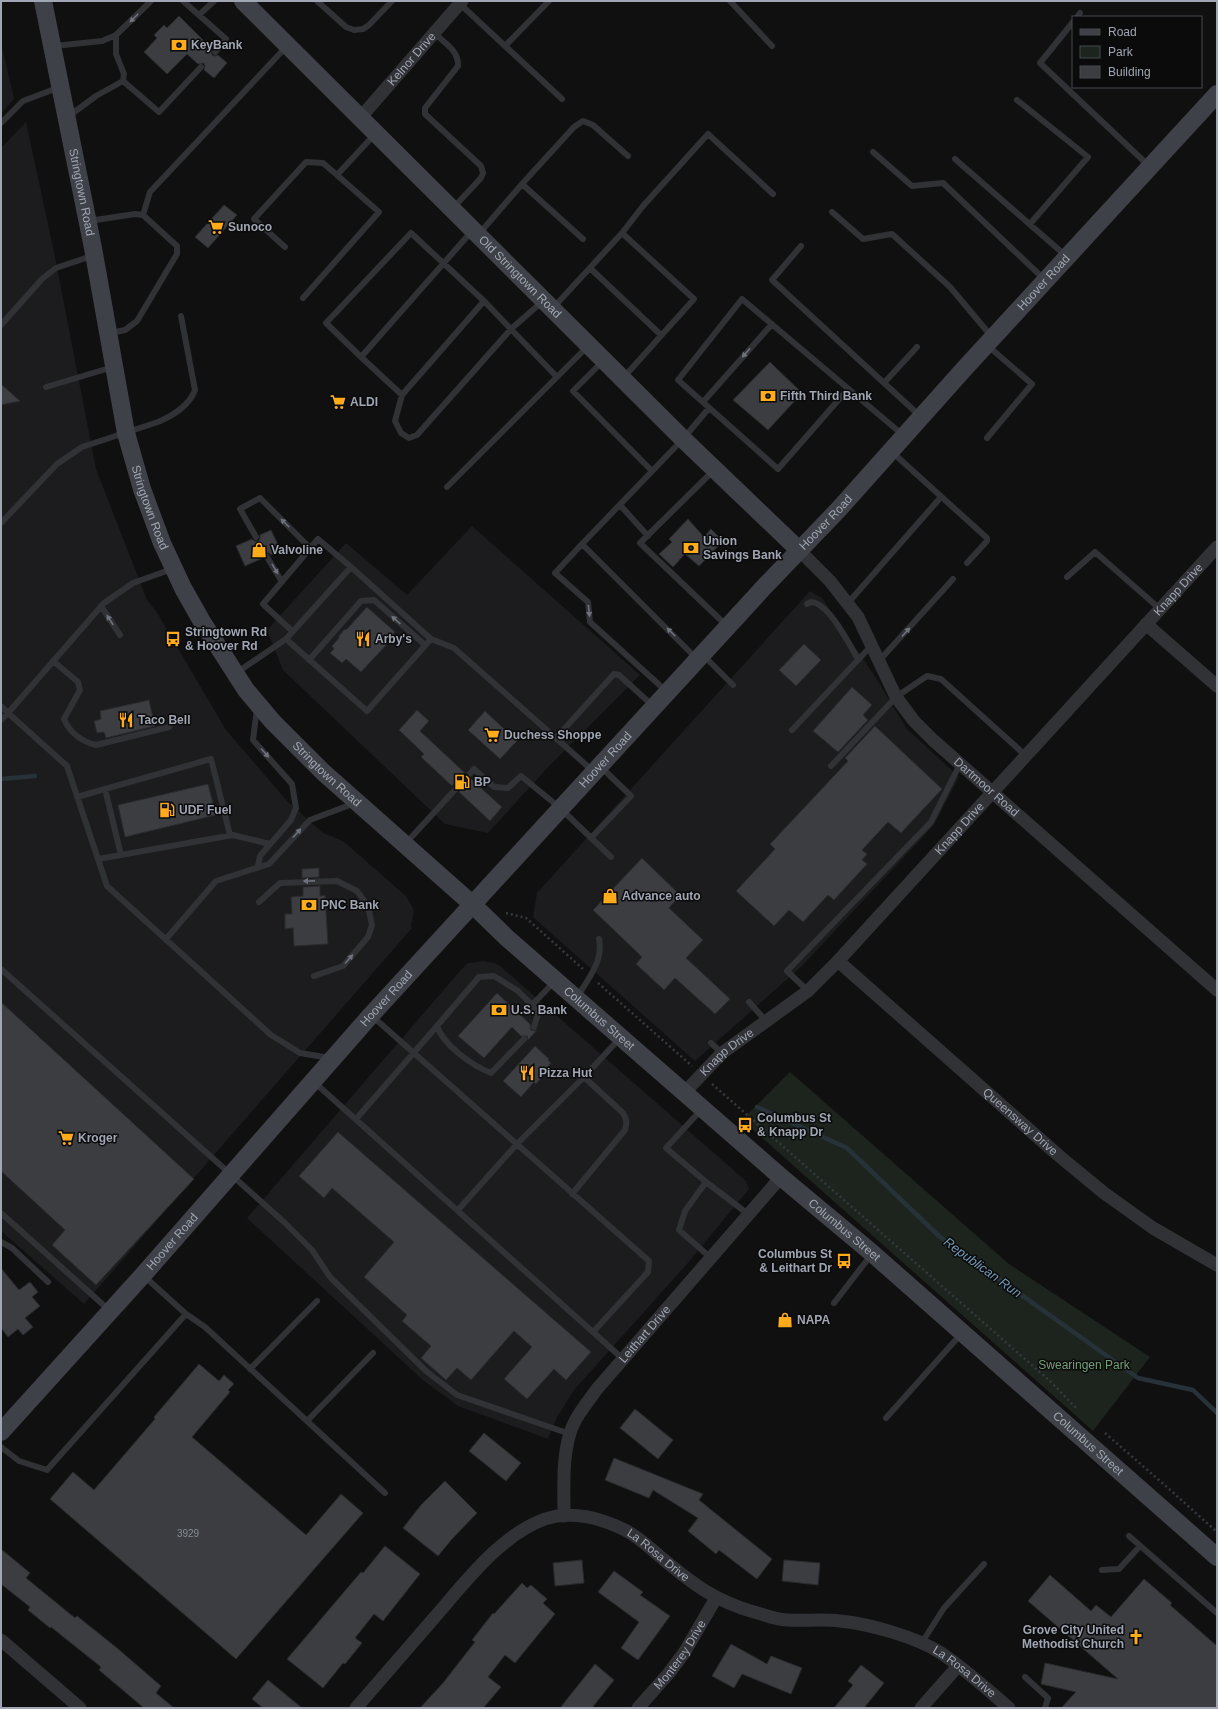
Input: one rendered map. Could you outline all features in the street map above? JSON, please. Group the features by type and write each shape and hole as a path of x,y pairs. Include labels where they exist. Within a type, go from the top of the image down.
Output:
{"main road":[{"name":"Stringtown Road","path":"43,1 88,221 126,433 142,489 162,543 201,620 257,704 323,772 472,904"},
{"name":"Old Stringtown Road","path":"243,1 377,132 683,439 799,550"},
{"name":"Hoover Road","path":"1,1432 143,1274 371,1015 560,808 799,550 839,509 990,341 1217,94"},
{"name":"Columbus Street","path":"472,904 507,938 576,999 963,1333 1217,1557"}],"street":[{"name":"Kelnor Drive","path":"361,117 461,3"},
{"name":"Knapp Drive","path":"685,1092 722,1052 808,991 838,961 1217,546"},
{"name":"Dartmoor Road","path":"799,550 821,570 858,617 896,697 914,721 991,792 1217,990"},
{"path":"1146,624 1217,686"},
{"name":"Queensway Drive","path":"838,961 1058,1155 1104,1193 1153,1228 1217,1265"},
{"name":"Leithart Drive","path":"564,1516 564,1466 570,1434 582,1409 623,1359 781,1176"},
{"name":"La Rosa Drive","path":"356,1708 499,1547 512,1536 529,1526 546,1519 564,1516 592,1517 627,1531 697,1586 716,1598 750,1611 786,1620 839,1621 898,1634 940,1652 1009,1708"},
{"name":"Monterey Drive","path":"638,1708 669,1673 684,1653 716,1598"},
{"path":"1,1640 80,1708"},
{"path":"921,1708 958,1666"}],"lane":[{"path":"52,46 102,41 116,35 151,1"},
{"path":"183,1 226,39 215,52"},
{"path":"199,15 214,1"},
{"path":"317,1 346,27 354,30 363,29 369,25 392,1"},
{"path":"505,46 549,1"},
{"path":"730,1 772,46"},
{"path":"461,3 562,99"},
{"path":"1072,23 1040,63 1150,167"},
{"path":"434,33 456,54 458,66 425,108 425,114 481,166 483,172 481,178 453,209"},
{"path":"116,35 116,54 124,74 123,81"},
{"path":"143,215 150,192 288,45"},
{"path":"123,81 159,112 201,67"},
{"path":"67,117 96,96 123,81"},
{"path":"1,123 23,101 61,87"},
{"path":"1017,100 1088,158 1030,224"},
{"path":"361,357 444,262 476,232 574,127 583,121 594,125 628,156"},
{"path":"337,175 377,132"},
{"path":"484,301 402,395 395,421 401,433 409,438 418,435 511,329 548,304 590,268 708,134 773,194"},
{"path":"873,152 912,186 942,183 1046,281"},
{"path":"955,159 1067,257"},
{"path":"285,247 254,220 306,162 323,163 379,212 304,298"},
{"path":"522,184 582,239"},
{"path":"832,212 863,239 892,234 950,287 990,341 1032,384 987,438"},
{"path":"88,221 135,214 143,215 177,246 177,254 137,321 125,330 107,333"},
{"path":"402,395 326,323 411,232 484,301 556,376"},
{"path":"622,233 694,299 623,378"},
{"path":"801,246 772,280 922,417"},
{"path":"1,324 42,279 56,268 94,256"},
{"path":"590,268 661,335"},
{"path":"848,389 778,469 678,380 742,299 904,436"},
{"path":"1,523 57,464 82,447 167,418 191,401 195,390 181,316"},
{"path":"703,402 772,324"},
{"path":"447,487 556,376 589,345"},
{"path":"884,383 917,346"},
{"path":"604,360 573,391 652,471"},
{"path":"46,386 113,367"},
{"path":"668,693 590,622 588,602 555,574 683,439 709,408"},
{"path":"891,451 987,538 987,541 968,563"},
{"path":"714,469 640,543 728,627"},
{"path":"848,603 941,497"},
{"path":"256,537 240,509 260,498 310,548"},
{"path":"620,505 648,536"},
{"path":"292,631 263,604 318,539 431,639 454,648 556,738 631,796 591,838"},
{"path":"582,544 733,686"},
{"path":"1066,577 1095,552 1160,609"},
{"path":"267,557 282,582"},
{"path":"235,673 286,639 351,567"},
{"path":"1,720 101,606 133,583 174,568"},
{"path":"879,661 954,579"},
{"path":"309,660 361,601 374,600 425,646"},
{"path":"807,604 810,602 816,602 828,614 842,632 858,659"},
{"path":"101,606 120,634"},
{"path":"286,639 367,711 431,639"},
{"path":"792,730 872,645"},
{"path":"53,661 78,682 80,690 64,719 67,726 85,743 96,745 168,727"},
{"path":"556,738 614,674 619,675 654,707"},
{"path":"831,766 896,697 927,676 941,678 1025,755"},
{"path":"257,704 253,740 292,784 296,808 291,820 260,856 258,866"},
{"path":"1,706 67,766 107,886 271,1034 300,1053 332,1059"},
{"path":"77,797 212,759 230,835"},
{"path":"808,991 787,970 931,822 960,764"},
{"path":"405,845 474,769 494,787 508,788 521,776 560,808 610,857"},
{"path":"105,789 121,855"},
{"path":"166,939 216,881 258,866 269,864 310,820 318,815 358,802"},
{"path":"98,859 230,835 270,844"},
{"path":"260,902 280,883 337,881 357,891 368,906 372,925 368,937 343,966 314,976"},
{"path":"576,999 591,976 600,953 599,939"},
{"path":"1,969 231,1174 312,1250 330,1277 426,1371 457,1396 570,1434"},
{"path":"356,1118 412,1052 438,1026 479,977 494,976 518,991 532,1005 538,1014 534,1027"},
{"path":"532,1005 555,980"},
{"path":"749,1002 766,1021"},
{"path":"371,1015 572,1194 650,1261 648,1272 594,1331"},
{"path":"438,1026 439,1033 450,1045 479,1068 491,1073 524,1038"},
{"path":"458,1210 516,1144 584,1077 621,1037"},
{"path":"711,1043 722,1052"},
{"path":"572,1194 625,1130 627,1124 623,1113 584,1077"},
{"path":"313,1081 594,1331 623,1359"},
{"path":"703,1108 666,1148 706,1182 748,1214"},
{"path":"706,1182 685,1211 679,1230 711,1258"},
{"path":"1,1213 110,1311"},
{"path":"1,1242 12,1248 48,1282"},
{"path":"834,1302 872,1254"},
{"path":"143,1274 186,1314 205,1327 385,1492"},
{"path":"250,1369 317,1301"},
{"path":"1,1447 19,1461 47,1470 186,1314"},
{"path":"886,1418 963,1333"},
{"path":"307,1421 373,1353"},
{"path":"1129,1536 1217,1613"},
{"path":"1102,1570 1119,1569 1140,1546"},
{"path":"921,1644 944,1608 984,1564"},
{"path":"1025,1677 1048,1698 1045,1708"}],"path":[{"path":"503,912 526,918 1051,1382 1079,1412"},
{"path":"1103,1432 1217,1532"}],"shaded area":[{"path":"1,42 14,99 1,114"},
{"path":"26,122 54,252 96,469 147,600 156,611 226,730 288,802 323,833 343,841 406,896 414,910 411,926 412,928 84,1304 1,1231 1,148"},
{"path":"472,526 640,675 551,764 488,833 445,824 283,670 267,630 346,543 407,595"},
{"path":"810,591 822,598 874,675 907,729 959,777 934,825 802,966 695,1061 533,917 537,893"},
{"path":"483,961 500,966 746,1181 749,1189 687,1264 574,1390 556,1419 548,1439 458,1406 424,1381 247,1218 460,971 468,963"}],"green space":[{"name":"Swearingen Park","path":"790,1072 1009,1264 1150,1357 1093,1431 742,1120"}],"building":[{"name":"KeyBank","path":"179,16 212,49 212,55 218,55 227,63 214,78 204,70 204,63 198,64 187,54 167,74 144,52 157,38 154,35 164,25 167,28"},
{"name":"Sunoco","path":"224,205 237,215 208,248 195,237"},
{"name":"Fifth Third Bank","path":"770,362 802,393 768,430 733,400"},
{"path":"1,384 20,401 1,405"},
{"name":"Union Savings Bank","path":"688,519 704,537 711,529 723,541 699,566 685,554 673,567 659,554 672,542 669,539"},
{"name":"Valvoline","path":"271,530 281,551 271,555 269,553 265,553 263,558 245,566 236,546 252,539 254,541 258,541 260,539 260,535"},
{"name":"Arby's","path":"367,607 395,632 387,640 389,642 361,672 346,659 342,663 330,653 334,649 332,646 339,636"},
{"path":"804,644 821,660 796,686 779,670"},
{"path":"852,687 872,705 863,715 868,720 838,752 813,731"},
{"name":"Taco Bell","path":"149,700 155,726 106,738 104,732 97,733 94,721 101,719 100,711"},
{"path":"417,710 429,721 420,731 465,773 452,786 421,757 424,754 399,730"},
{"name":"Duchess Shoppe","path":"485,711 517,741 500,759 468,730"},
{"path":"875,726 942,789 901,833 888,822 862,850 867,854 862,860 867,864 834,900 828,895 803,922 789,910 774,926 736,891 775,849 770,844 848,761 845,758"},
{"path":"471,779 502,807 490,821 459,792"},
{"name":"UDF Fuel","path":"208,784 216,815 125,837 118,805"},
{"path":"642,858 680,895 669,908 703,940 686,958 730,999 715,1014 675,978 664,990 636,964 642,957 593,910"},
{"path":"319,868 319,877 302,878 302,869"},
{"name":"PNC Bank","path":"320,886 320,896 325,895 328,944 294,946 293,928 285,929 285,914 292,914 291,897 303,896 303,887"},
{"name":"U.S. Bank","path":"497,993 530,1024 531,1030 537,1030 528,1040 527,1036 521,1036 512,1027 484,1058 458,1036"},
{"path":"1,1002 194,1179 96,1285 52,1245 65,1230 1,1171"},
{"name":"Pizza Hut","path":"535,1046 549,1059 548,1060 551,1063 536,1084 534,1082 521,1097 503,1081"},
{"path":"338,1132 591,1352 566,1380 554,1369 527,1399 504,1379 532,1347 514,1331 471,1380 457,1368 446,1380 421,1358 431,1346 402,1321 407,1315 364,1277 394,1242 332,1188 324,1198 299,1176"},
{"path":"1,1268 19,1290 30,1282 38,1292 32,1297 40,1306 25,1318 33,1327 23,1335 18,1329 8,1337 1,1328"},
{"path":"199,1364 219,1381 224,1375 234,1384 228,1390 230,1392 192,1437 306,1535 341,1494 363,1513 236,1659 50,1499 73,1472 94,1490 155,1419 154,1417"},
{"path":"635,1409 673,1440 658,1459 620,1428"},
{"path":"484,1433 521,1463 506,1481 469,1451"},
{"path":"614,1458 703,1494 699,1500 772,1559 757,1579 719,1550 716,1554 688,1531 698,1518 653,1490 649,1498 605,1480"},
{"path":"445,1481 477,1513 438,1556 403,1528 421,1505"},
{"path":"385,1546 420,1574 383,1621 374,1614 355,1638 362,1643 345,1664 343,1663 323,1688 287,1659"},
{"path":"1,1549 30,1573 26,1578 75,1618 77,1616 117,1648 161,1686 156,1693 174,1708 144,1708 99,1670 101,1667 28,1610 30,1607 1,1584"},
{"path":"582,1560 584,1583 555,1586 553,1563"},
{"path":"784,1560 820,1563 818,1585 782,1581"},
{"path":"614,1571 643,1592 640,1595 670,1616 638,1660 621,1648 639,1622 598,1592"},
{"path":"1050,1575 1091,1611 1096,1605 1111,1617 1144,1579 1172,1603 1170,1605 1217,1646 1217,1708 1061,1708 1076,1692 1041,1684 1045,1663 1118,1679 1028,1601"},
{"path":"522,1583 527,1588 531,1585 547,1599 543,1603 555,1614 515,1663 505,1655 488,1677 501,1687 483,1708 420,1708 443,1683 475,1642 472,1640 493,1613 494,1614"},
{"path":"731,1644 767,1664 771,1656 802,1668 791,1694 742,1674 734,1688 712,1676"},
{"path":"595,1664 614,1680 592,1708 560,1708"},
{"path":"861,1665 884,1683 864,1708 834,1708 853,1685 848,1681"},
{"path":"268,1680 302,1708 263,1708 252,1699"}],"waterway":[{"name":"Republican Run","path":"1,779 35,776"},
{"name":"Republican Run","path":"757,1107 847,1148 940,1237 1138,1378 1193,1390 1217,1413"}],"place":[{"name":"KeyBank","path":"179,45"},
{"name":"Sunoco","path":"216,227"},
{"name":"Fifth Third Bank","path":"768,396"},
{"name":"ALDI","path":"338,402"},
{"name":"Union Savings Bank","path":"691,548"},
{"name":"Valvoline","path":"259,550"},
{"name":"Stringtown Rd & Hoover Rd","path":"173,639"},
{"name":"Arby's","path":"363,639"},
{"name":"Taco Bell","path":"126,720"},
{"name":"Duchess Shoppe","path":"492,735"},
{"name":"BP","path":"462,782"},
{"name":"UDF Fuel","path":"167,810"},
{"name":"Advance auto","path":"610,896"},
{"name":"PNC Bank","path":"309,905"},
{"name":"U.S. Bank","path":"499,1010"},
{"name":"Pizza Hut","path":"527,1073"},
{"name":"Columbus St & Knapp Dr","path":"745,1125"},
{"name":"Kroger","path":"66,1138"},
{"name":"Columbus St & Leithart Dr","path":"844,1261"},
{"name":"NAPA","path":"785,1320"},
{"name":"Grove City United Methodist Church","path":"1136,1637"}]}
